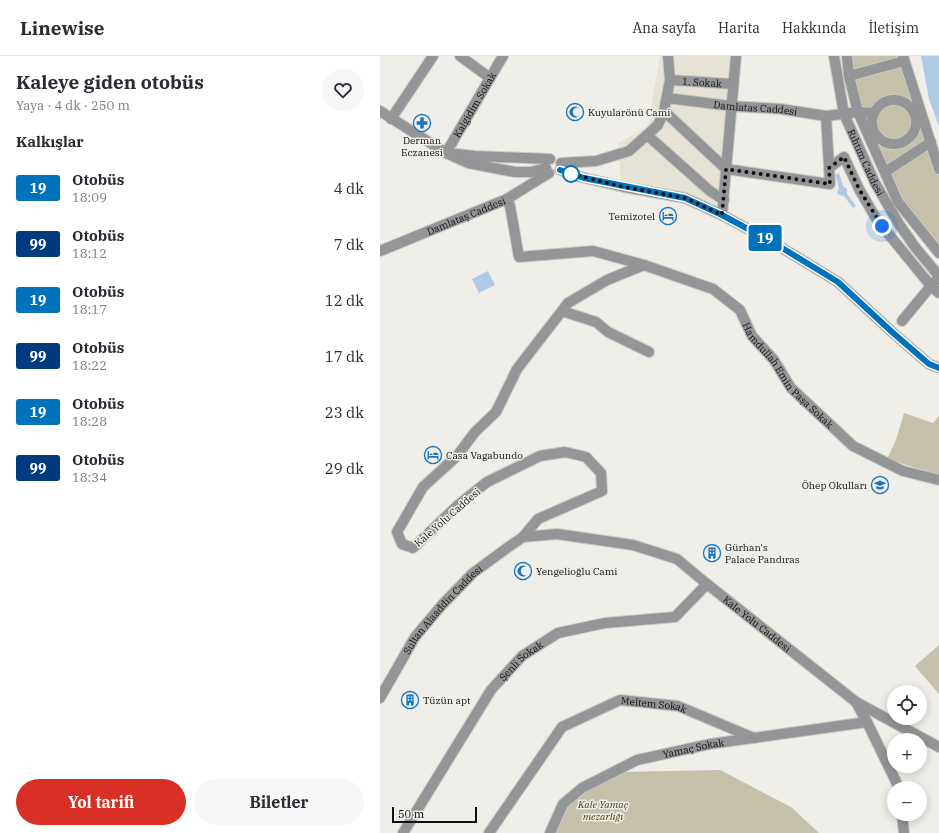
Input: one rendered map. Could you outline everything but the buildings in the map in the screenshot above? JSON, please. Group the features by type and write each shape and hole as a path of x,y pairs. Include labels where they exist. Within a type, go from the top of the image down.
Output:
{"street":[{"path":"432,56 384,116 446,153 468,163 516,172 531,172 548,166 556,159 560,167 584,178 685,198 722,215 774,243 838,282 929,364 939,368"},
{"path":"460,56 490,78"},
{"name":"Kalgidim Sokak","path":"446,153 503,56"},
{"path":"722,215 736,56"},
{"name":"Rıhtım Caddesi","path":"834,56 844,114 875,183 890,210 915,247 939,276"},
{"path":"847,56 849,76 858,112 898,202 931,245 939,253"},
{"path":"446,153 548,166 555,174 560,167 596,161 629,151 648,135 658,124 664,111 670,80 666,57"},
{"path":"849,76 904,59 919,115 931,142 939,169"},
{"name":"1. Sokak","path":"670,80 733,84"},
{"name":"Damlatas Caddesi","path":"667,98 731,106 781,109 826,116 858,112 874,113"},
{"path":"891,100 905,102 919,115 912,134 907,140 900,143 893,144 886,142 875,133 872,119 878,106 884,102 891,100"},
{"path":"664,111 726,169 830,184 826,116"},
{"path":"648,135 710,191 724,200"},
{"path":"885,172 931,142"},
{"path":"829,168 844,157 859,189 877,220 931,286 939,293"},
{"name":"Damlataş Caddesi","path":"380,251 507,199 548,166"},
{"path":"507,199 510,206 518,257 594,251 644,264"},
{"name":"Kale Yolu Caddesi","path":"523,537 538,519 602,491 601,472 586,457 565,452 540,456 487,482 457,506 413,548 402,544 397,532 423,487 456,456 475,432 496,412 517,369 568,303 607,280 644,264"},
{"name":"Hamdullah Emin Paşa Sokak","path":"644,264 713,289 740,310 752,336 774,360 791,388 853,446 903,471 939,480"},
{"path":"902,321 939,276"},
{"path":"562,311 596,322 608,332 649,352"},
{"name":"Kale Yolu Caddesi","path":"523,537 557,534 633,545 677,559 856,702 896,781"},
{"name":"Sultan Alaaddin Caddesi","path":"380,698 415,637 442,605 473,573 523,537"},
{"name":"Şenli Sokak","path":"403,833 491,690 522,656 558,633 605,623 675,617 707,584"},
{"name":"Meltem Sokak","path":"490,833 562,727 620,700 678,706 754,738"},
{"path":"856,702 939,747"},
{"name":"Yamaç Sokak","path":"550,833 563,804 582,788 636,760 710,744 867,722"},
{"path":"903,821 904,833"}],"shaded area":[{"path":"660,56 740,56 728,212 681,191 621,183 618,143 648,127"}],"green space":[{"path":"849,56 901,56 902,60 851,73"},
{"path":"903,64 929,142 886,169 859,110 852,78"},
{"path":"931,145 939,175 939,250 900,200 888,173"},
{"path":"904,413 933,423 939,416 939,475 887,459 896,440"},
{"path":"939,645 939,694 915,666"},
{"name":"Kale Yamaç mezarlığı","path":"720,770 791,807 819,833 556,833 566,803 619,772"}],"water":[{"path":"921,56 939,56 939,126 929,99"},
{"path":"839,173 843,186 847,189 847,194 856,206 853,208 844,196 837,193 839,187 835,175"},
{"path":"488,271 495,285 479,293 472,279"}],"bus line":[{"name":"19","path":"560,170 576,176 599,180 624,187 685,198 722,215 774,243 838,282 929,364 939,368"}],"place":[{"name":"Kuyularönü Cami","path":"575,112"},
{"name":"Derman Eczanesi","path":"422,123"},
{"name":"Temizotel","path":"668,216"},
{"name":"Casa Vagabundo","path":"433,455"},
{"name":"Öhep Okulları","path":"880,485"},
{"name":"Gürhan's Palace Pandıras","path":"712,553"},
{"name":"Yengelioğlu Cami","path":"523,571"},
{"name":"Tüzün apt","path":"410,700"}],"route":[{"path":"571,174 568,173 624,187 685,198 722,215 726,169 830,184 829,168 844,157 859,189 882,226"}]}
